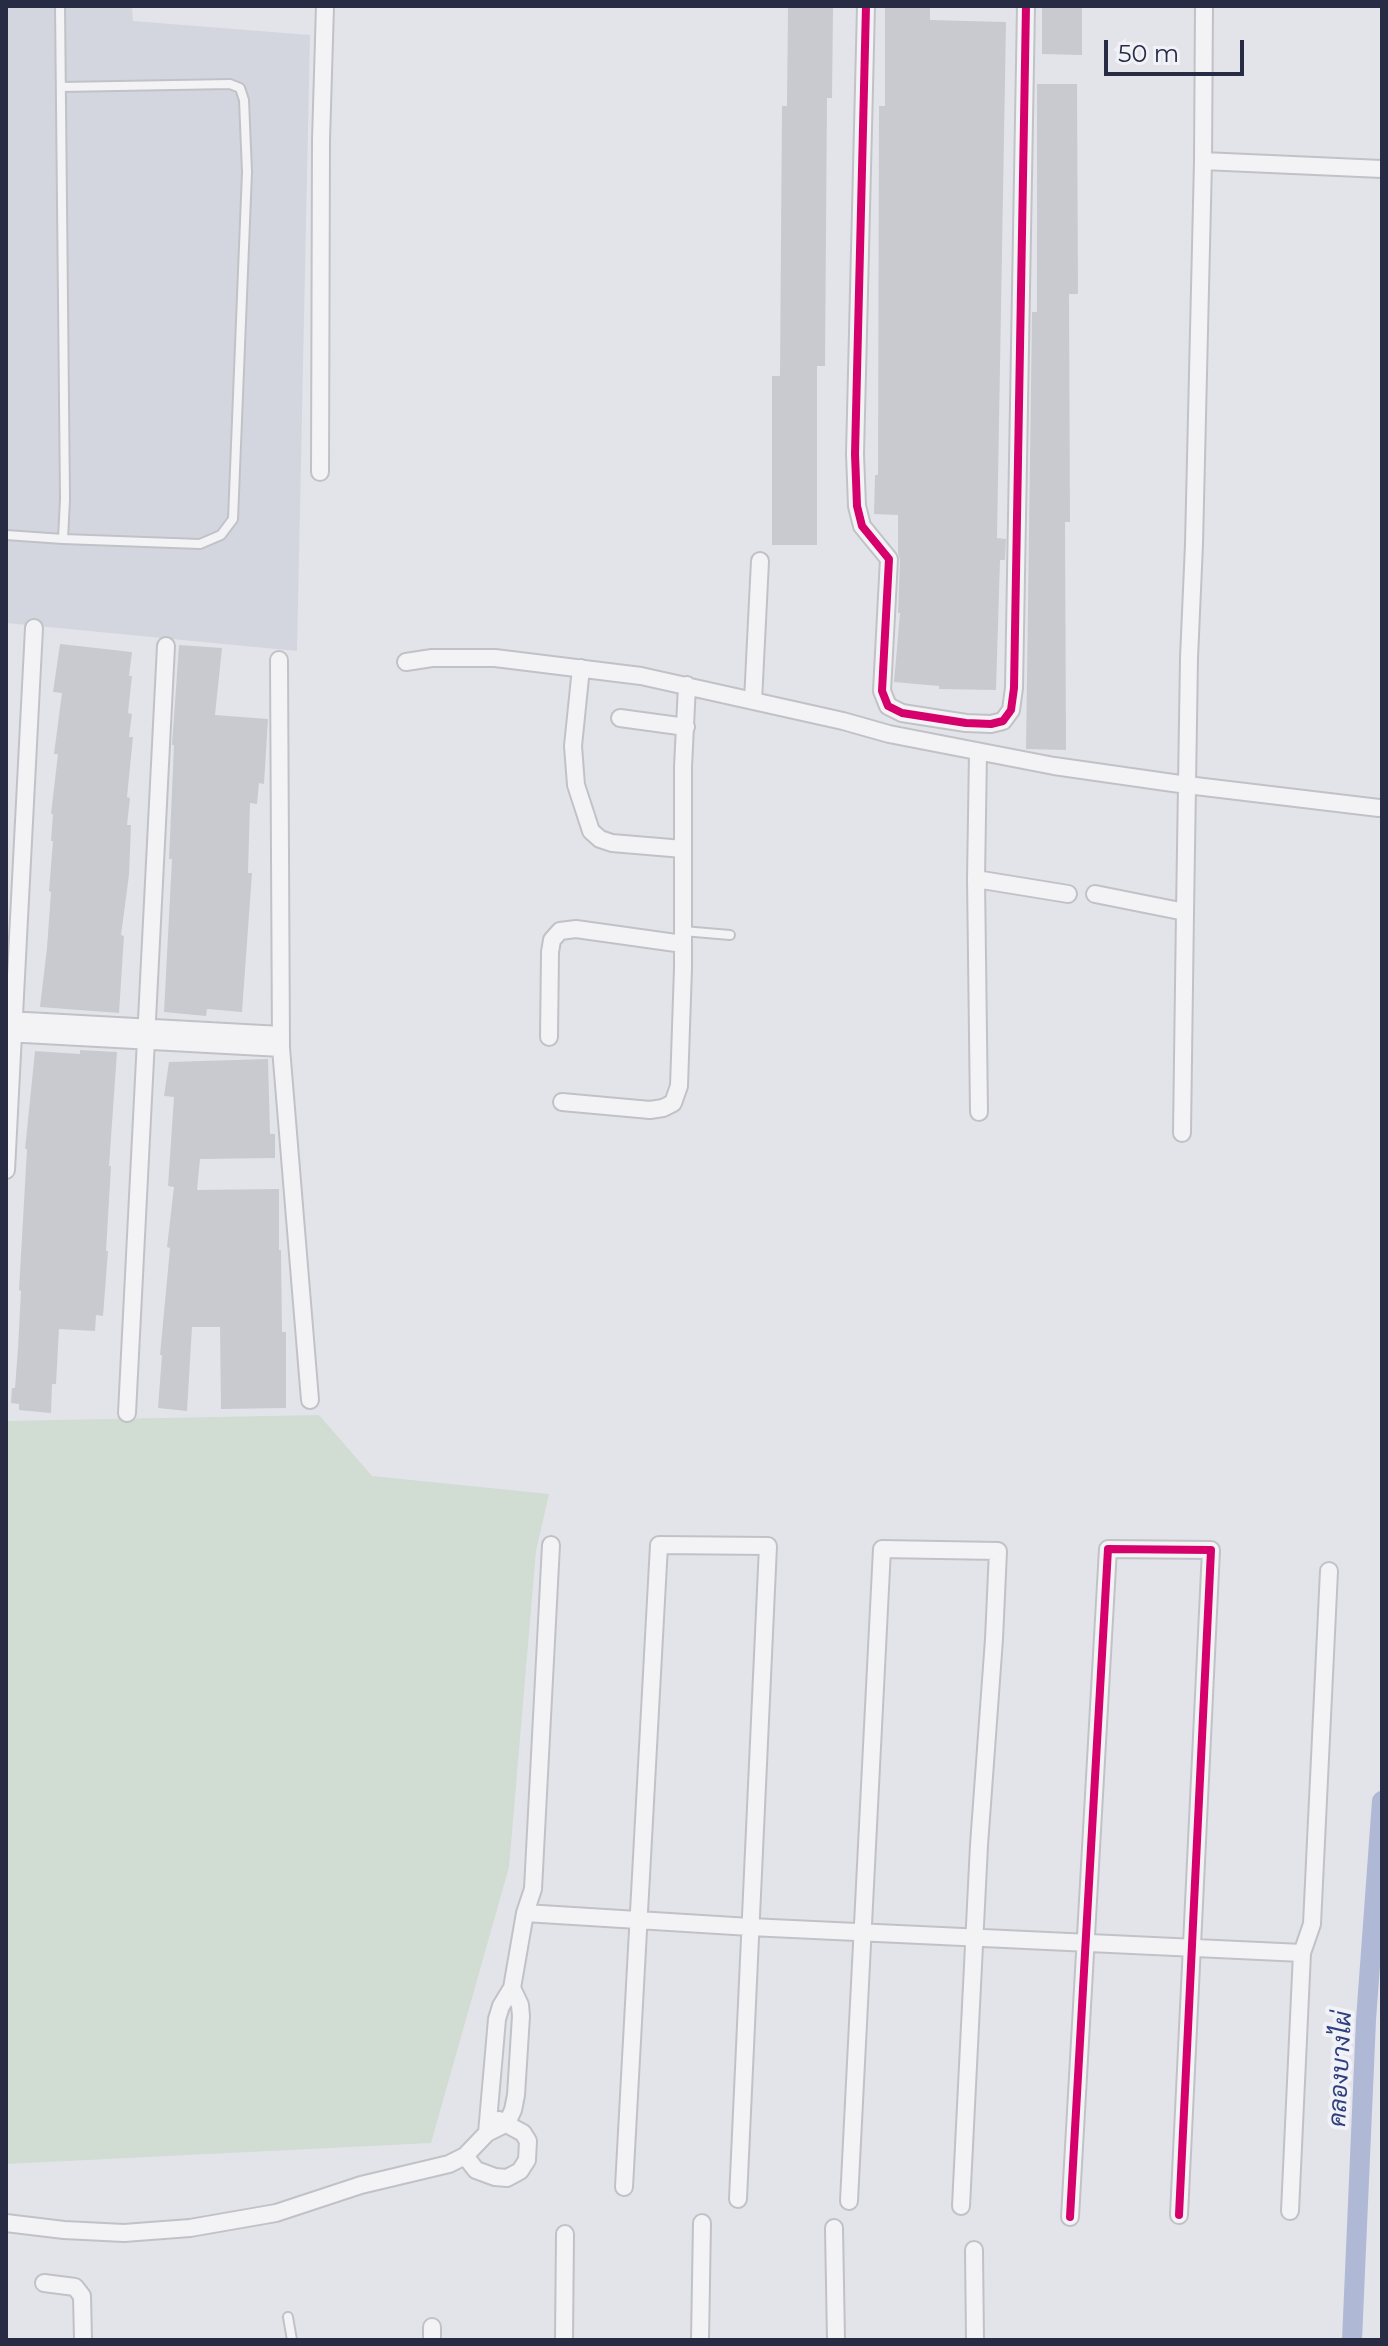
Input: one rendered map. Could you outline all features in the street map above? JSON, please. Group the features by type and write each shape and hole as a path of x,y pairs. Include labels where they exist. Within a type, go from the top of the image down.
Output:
{"street":[{"path":"320,472 321,140 325,6"},
{"path":"866,6 855,454 857,506 862,526 889,559 882,691 888,706 902,713 991,724 1003,721 1011,710 1014,688 1026,6"},
{"path":"1182,1133 1204,6"},
{"path":"1203,161 1382,169"},
{"path":"753,701 760,561"},
{"path":"6,1170 10,1027 34,628"},
{"path":"127,1413 166,646"},
{"path":"406,662 432,658 495,658 641,676 889,734 1054,766 1379,808"},
{"path":"279,660 281,1041 310,1400"},
{"path":"581,668 573,746 576,785 591,831 600,839 612,843 683,849"},
{"path":"562,1102 650,1110 673,1103 679,1086 687,685"},
{"path":"620,718 686,727"},
{"path":"978,752 979,1112"},
{"path":"976,879 1068,894"},
{"path":"1095,894 1185,912"},
{"path":"549,1037 550,952 552,940 560,931 576,929 683,938"},
{"path":"10,1027 281,1041"},
{"path":"6,2223 124,2233 190,2228 276,2213 361,2185 449,2164 465,2156 487,2124 497,2019 512,1988 525,1913 533,1889 551,1545"},
{"path":"624,2187 659,1545 768,1546 738,2199"},
{"path":"849,2201 882,1549 998,1551 961,2206"},
{"path":"1070,2217 1108,1549 1211,1550 1179,2215"},
{"path":"1290,2211 1302,1953 1312,1924 1329,1571"},
{"path":"525,1913 750,1927 1302,1953"},
{"path":"507,2123 516,2095 521,2016 520,2005 512,1988"},
{"path":"465,2156 476,2170 495,2177 507,2178 520,2171 527,2160 528,2141 523,2133 507,2123 487,2124"},
{"path":"700,2340 702,2223"},
{"path":"834,2228 836,2340"},
{"path":"564,2340 565,2234"},
{"path":"974,2250 975,2340"},
{"path":"44,2283 75,2287 82,2296 83,2340"}],"lane":[{"path":"60,6 63,539"},
{"path":"6,535 200,544 221,535 233,519 247,172 244,100 240,88 230,84 61,87"},
{"path":"683,938 730,935"},
{"path":"288,2317 292,2340"}],"shaded area":[{"path":"6,6 132,6 133,21 310,35 297,651 6,623"},
{"path":"319,1415 372,1476 549,1494 536,1551 509,1867 431,2143 6,2164 6,1421"}],"building":[{"path":"788,6 833,6 832,98 827,98 825,366 817,366 817,545 772,545 772,376 780,376 782,106 787,106"},
{"path":"885,6 930,6 930,20 1006,22 997,538 1006,539 1005,560 1000,560 996,690 939,689 939,686 894,682 900,613 898,515 874,514 875,475 878,475 879,106 885,106"},
{"path":"1042,7 1082,7 1082,55 1042,54"},
{"path":"1037,84 1077,84 1078,294 1069,294 1070,522 1065,522 1066,750 1026,749 1032,312 1037,312"},
{"path":"60,644 132,652 128,713 132,714 129,737 133,737 127,797 130,798 127,825 131,825 129,875 121,935 124,936 119,1013 40,1007 51,892 51,814 58,754 54,754 62,693 53,692"},
{"path":"179,645 222,648 215,715 268,719 264,784 259,783 257,804 250,803 248,873 252,873 242,1012 207,1009 206,1016 164,1012 172,859 169,859 172,745"},
{"path":"80,1050 117,1052 103,1316 96,1315 95,1331 59,1329 51,1413 19,1410 19,1404 11,1403 18,1348 25,1149 35,1051 80,1054"},
{"path":"268,1059 270,1134 275,1134 275,1158 200,1159 197,1190 279,1189 282,1332 286,1332 286,1408 221,1409 220,1327 192,1327 187,1411 158,1408 170,1248 167,1247 174,1187 168,1186 174,1097 164,1096 169,1062"}],"waterway":[{"name":"คลองบางไผ่","path":"1352,2340 1366,2020 1382,1801"}],"cycle path":[{"path":"866,6 855,454 857,506 862,526 889,559 882,691 888,706 902,713 991,724 1003,721 1011,710 1014,688 1026,6"},
{"path":"1070,2217 1108,1549 1211,1550 1179,2215"}]}
